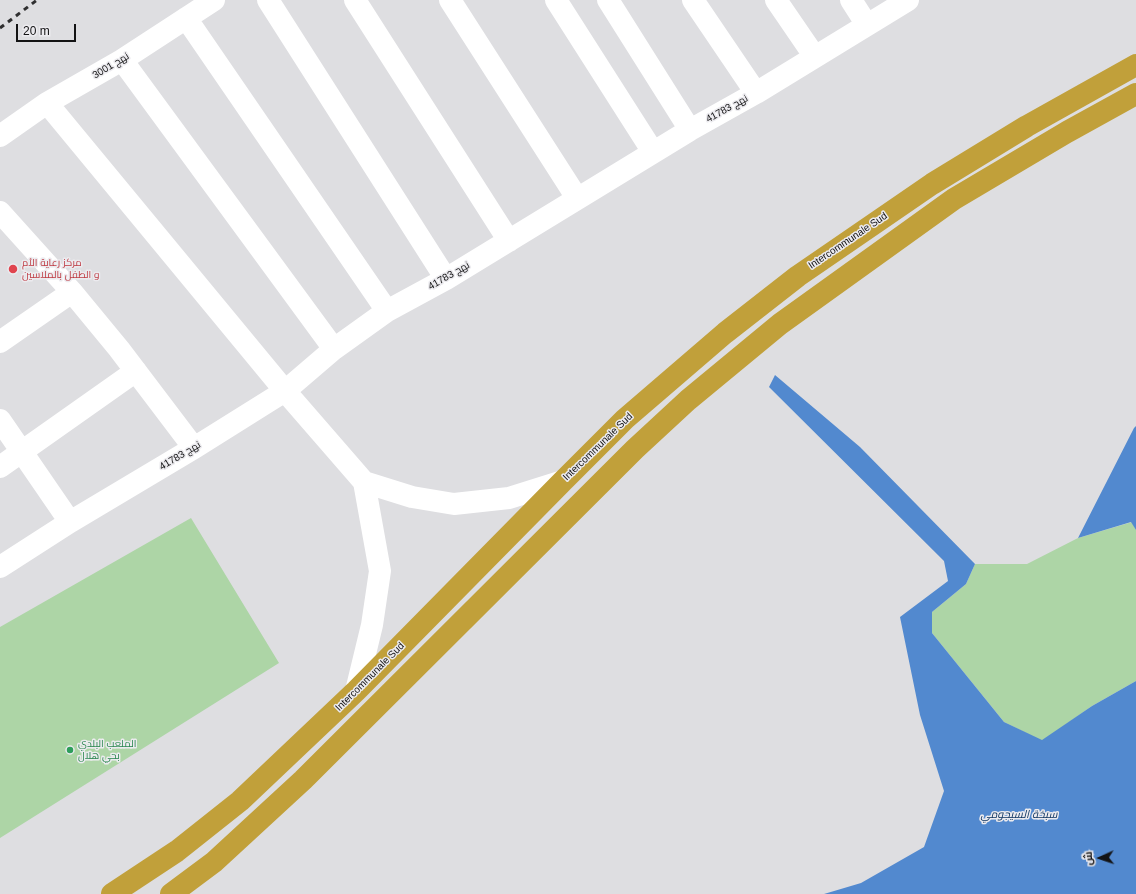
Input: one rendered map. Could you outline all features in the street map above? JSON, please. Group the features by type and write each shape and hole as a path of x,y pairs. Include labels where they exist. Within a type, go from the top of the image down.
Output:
{"highway":[{"name":"Intercommunale Sud","path":"112,894 177,851 240,802 356,692 563,480 625,419 725,333 798,276 932,184 1027,126 1136,65"},
{"path":"171,894 214,862 303,780 635,449 694,395 780,324 954,199 1136,94"}],"street":[{"name":"نهج 3001","path":"0,136 47,103 122,60 214,0"},
{"path":"268,0 446,279"},
{"path":"355,0 509,241"},
{"path":"450,0 577,198"},
{"path":"556,0 653,152"},
{"path":"608,0 690,130"},
{"path":"693,0 756,93"},
{"path":"776,0 815,57"},
{"path":"851,0 867,25"},
{"name":"نهج 41783","path":"0,567 70,522 194,448 285,391 334,349 387,311 446,279 653,152 756,93 908,0"},
{"path":"186,18 387,311"},
{"path":"122,60 334,349"},
{"path":"47,103 285,391 364,482 380,571 372,625 356,692"},
{"path":"0,212 72,292 136,371 194,448"},
{"path":"0,342 72,292"},
{"path":"0,467 136,371"},
{"path":"0,420 70,522"},
{"path":"364,482 412,497 454,504 509,498 563,480"}],"green space":[{"name":"الملعب البلدي بحي هلال","path":"191,518 279,663 0,838 0,627"},
{"path":"1132,522 1136,530 1136,681 1092,706 1042,741 1004,722 932,633 932,612 966,584 975,564 1027,564 1078,538"}],"water":[{"name":"سبخة السيجومي","path":"775,375 860,447 975,564 966,584 932,612 932,633 1004,722 1042,740 1092,706 1136,681 1136,894 824,894 861,883 924,847 944,791 920,715 900,617 948,581 944,561 769,387"},
{"path":"1136,426 1136,530 1131,522 1078,538 1134,428"}],"railway":[{"path":"0,28 37,0"}],"place":[{"name":"مركز رعاية الأم و الطفل بالملاسين","path":"13,269"},
{"name":"الملعب البلدي بحي هلال","path":"70,750"}]}
